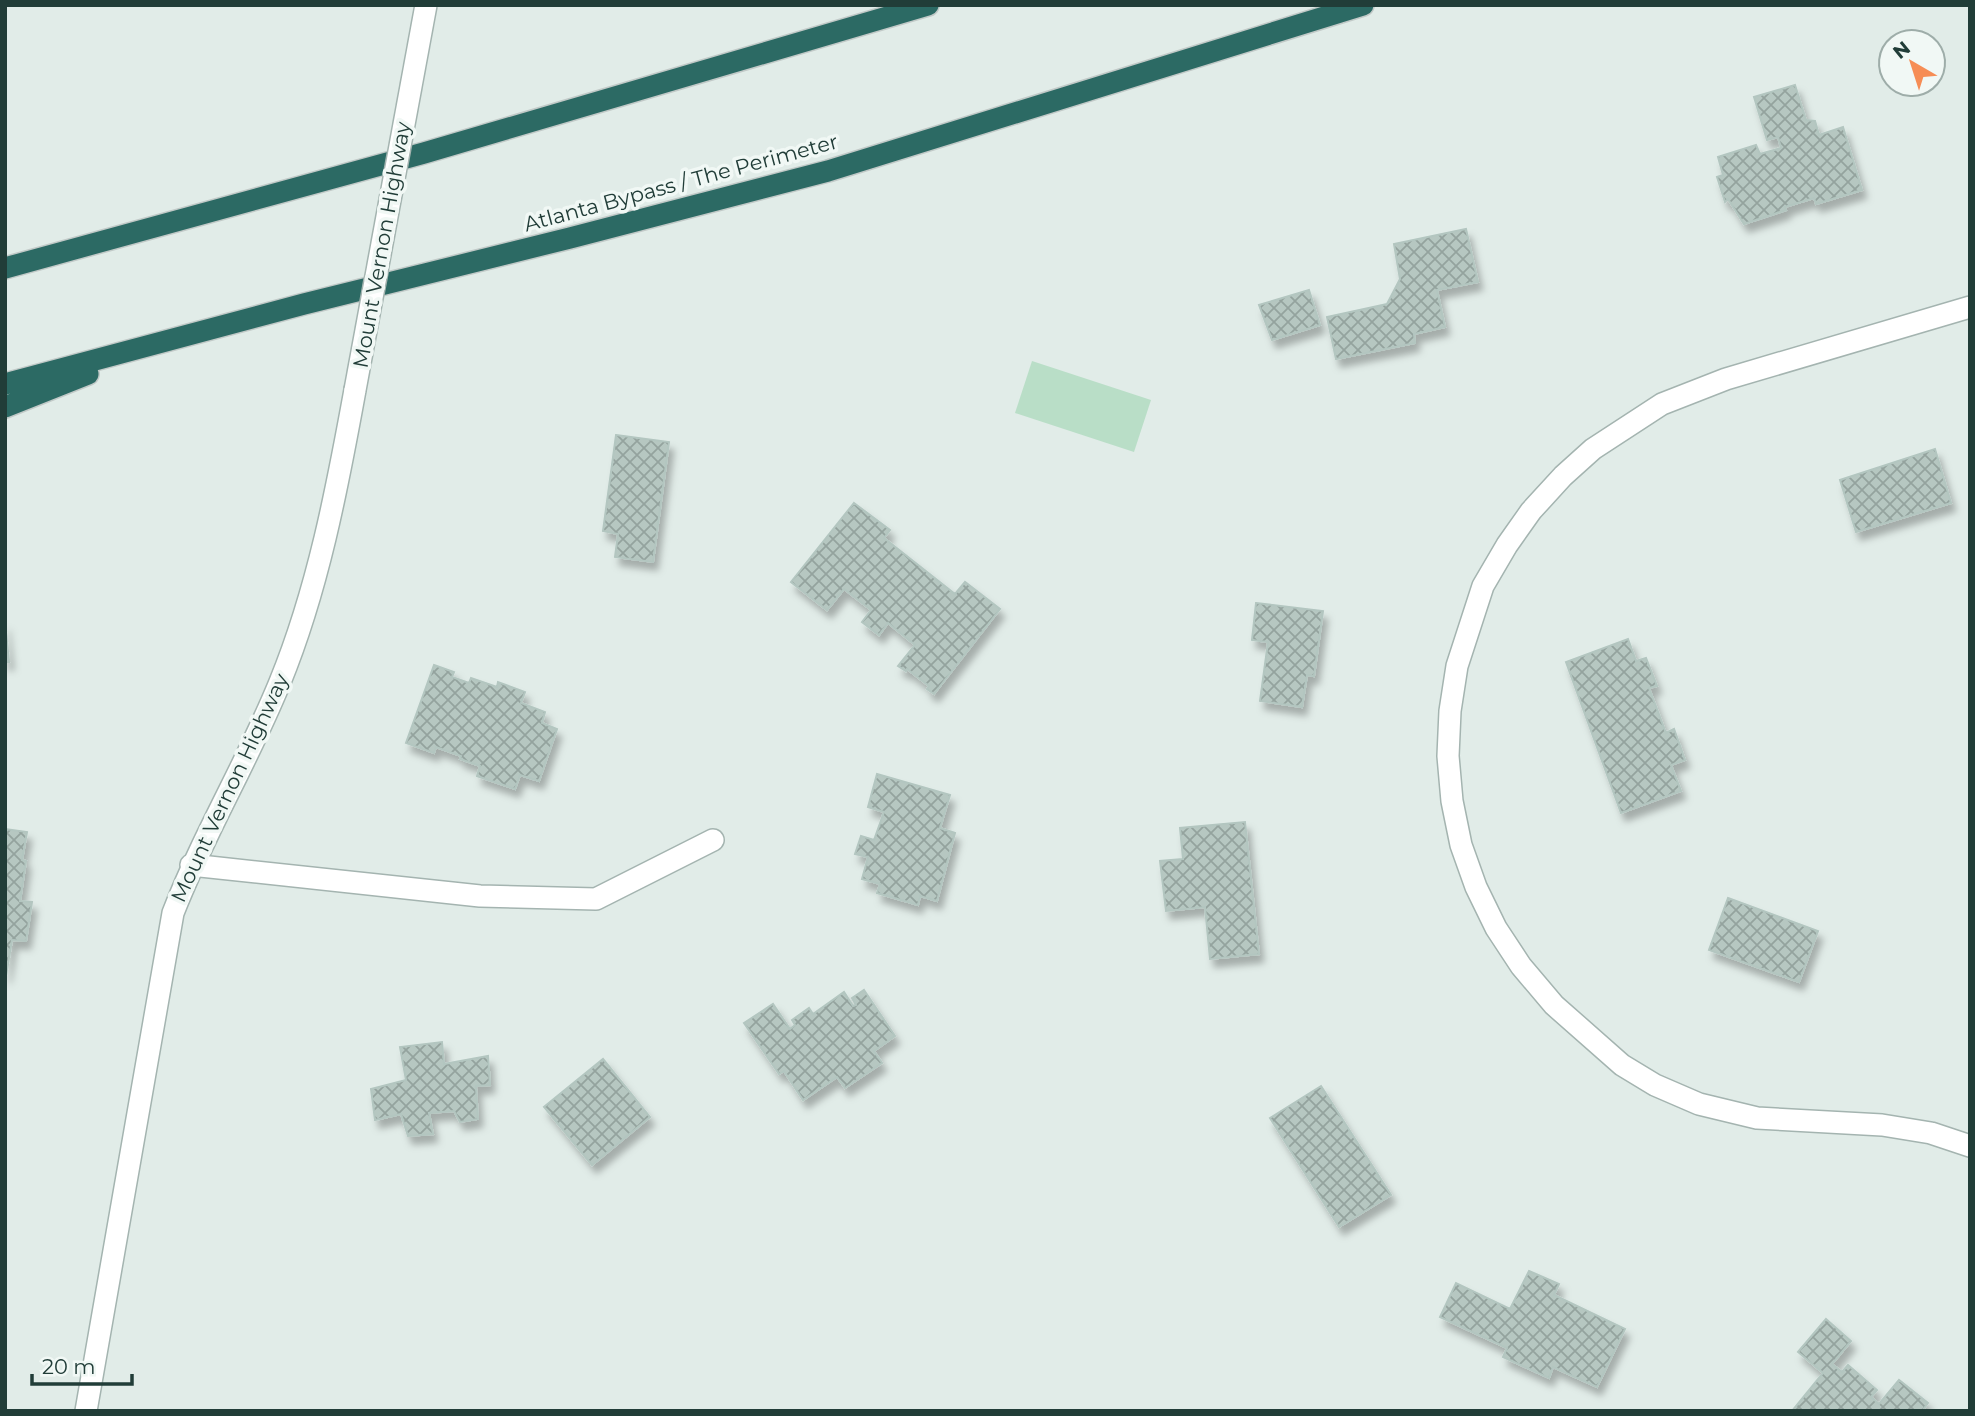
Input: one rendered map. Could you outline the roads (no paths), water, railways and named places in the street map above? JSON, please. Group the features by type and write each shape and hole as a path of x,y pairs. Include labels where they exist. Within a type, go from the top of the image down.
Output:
{"highway":[{"path":"5,268 424,153 928,5"},
{"name":"Atlanta Bypass / The Perimeter","path":"5,384 304,304 570,239 828,171 1363,5"},
{"path":"5,407 183,337"}],"street":[{"name":"Mount Vernon Highway","path":"86,1411 173,913 191,865 247,757 281,680 323,550 426,5"},
{"path":"1970,307 1726,379 1662,404 1593,449 1563,476 1531,511 1483,586 1457,666 1450,711 1448,756 1452,801 1461,845 1476,887 1496,928 1521,966 1554,1005 1622,1065 1655,1085 1699,1104 1757,1118 1882,1125 1931,1133 1970,1146"},
{"path":"191,865 480,896 596,899 713,840"}]}
